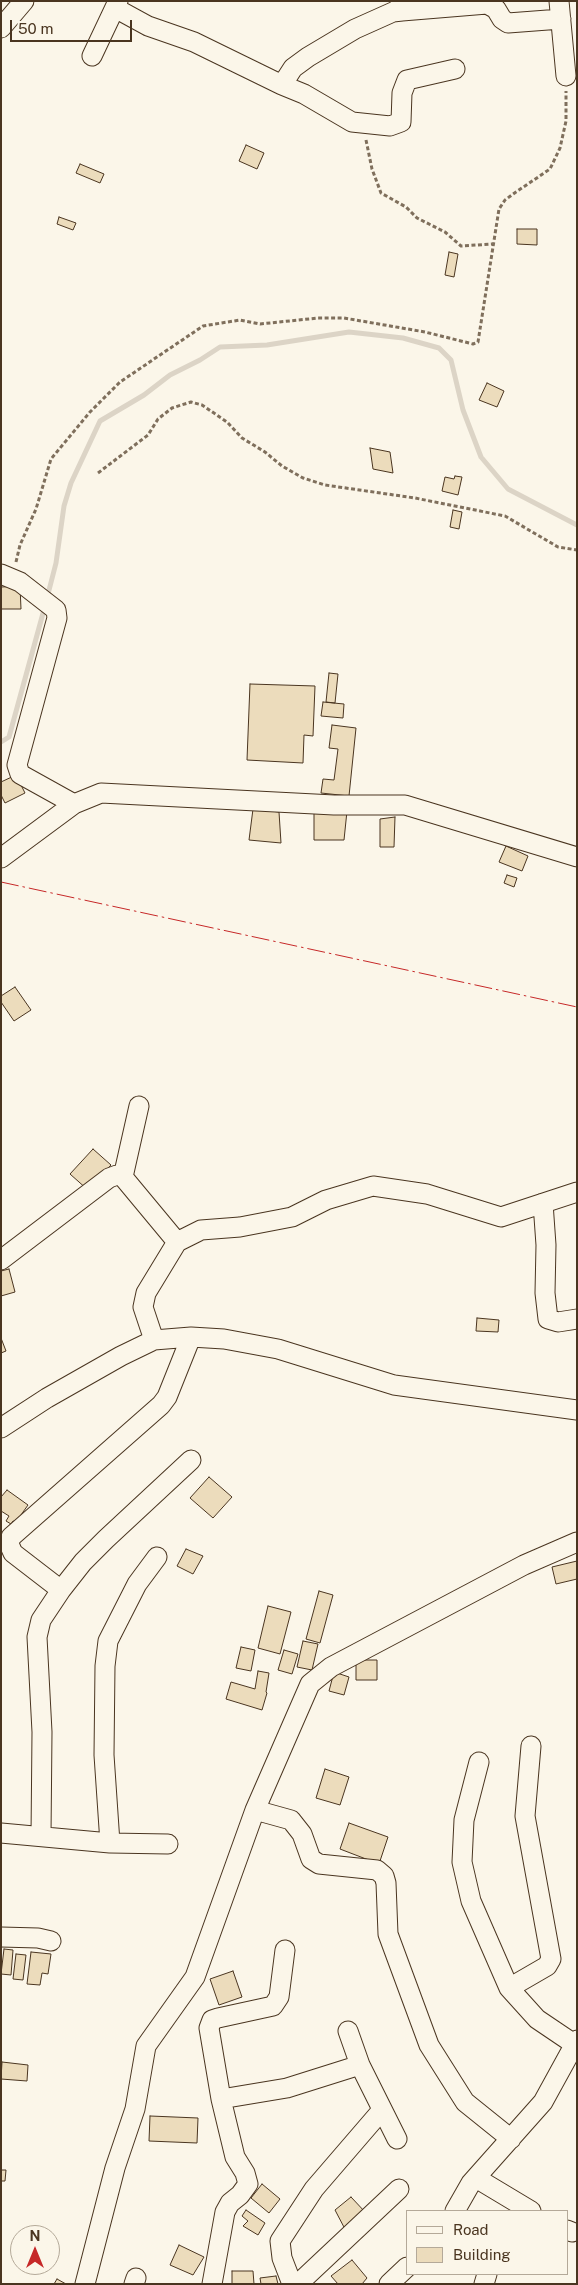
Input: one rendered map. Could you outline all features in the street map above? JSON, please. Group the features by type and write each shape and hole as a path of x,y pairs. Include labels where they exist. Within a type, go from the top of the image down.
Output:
{"street":[{"path":"1,28 24,1"},
{"path":"92,56 117,4 148,26 194,42 304,94 352,122 390,126 401,122 402,93 407,80 455,68"},
{"path":"282,85 293,68 308,57 355,29 393,12 401,6 487,4 496,8 502,19 508,24 560,10 566,76"},
{"path":"11,578 56,610 57,618 17,765 20,774 74,804"},
{"path":"1,858 74,804 101,794 334,805 405,805 577,857"},
{"path":"123,1177 139,1106"},
{"path":"1,1260 109,1178 117,1175 123,1177 177,1242"},
{"path":"154,1340 143,1307 146,1293 177,1242 201,1230 240,1227 292,1217 326,1200 373,1186 427,1194 501,1217 577,1192"},
{"path":"543,1203 546,1245 545,1293 548,1319 558,1322 577,1319"},
{"path":"61,1590 13,1554 9,1544 11,1537 161,1405 167,1398 191,1337"},
{"path":"1,1428 47,1398 121,1356 154,1340 191,1337 224,1339 278,1349 394,1385 577,1410"},
{"path":"41,1836 42,1732 37,1637 41,1620 61,1590 100,1545 191,1460"},
{"path":"85,2284 115,2168 135,2109 146,2046 195,1977 255,1810 310,1684 331,1667 524,1565 577,1542"},
{"path":"110,1843 104,1754 105,1666 108,1641 137,1584 157,1557"},
{"path":"509,1988 547,1966 552,1959 525,1816 531,1746"},
{"path":"456,2210 471,2183 543,2102 575,2042 537,2019 509,1988 471,1901 462,1862 464,1820 479,1762"},
{"path":"255,1810 291,1820 302,1834 311,1859 319,1864 377,1870 384,1876 386,1883 388,1934 429,2045 465,2102 511,2139"},
{"path":"1,1833 110,1843 168,1844"},
{"path":"1,1937 38,1938 51,1941"},
{"path":"212,2284 225,2212 230,2202 240,2195 248,2184 245,2173 235,2157 221,2099 209,2028 212,2020 273,2006 279,1997 285,1950"},
{"path":"348,2031 360,2065 397,2139"},
{"path":"221,2099 287,2088 360,2065"},
{"path":"292,2284 282,2258 280,2241 314,2189 382,2110"},
{"path":"476,2178 529,2210"},
{"path":"298,2284 399,2189"},
{"path":"390,2284 406,2268"}],"path":[{"path":"11,578 20,545 36,509 51,459 90,412 131,373 158,358 203,326 240,320 260,324 318,318 344,318 476,343 480,335 492,244 499,209 505,200 550,169 560,148 566,121 566,76"},
{"path":"352,122 365,130 372,169 381,193 406,207 417,218 445,232 461,246 492,244"},
{"path":"98,473 148,435 158,419 172,408 191,402 202,405 227,422 242,438 265,452 282,466 304,478 325,485 415,498 505,516 558,547 577,550"}],"building":[{"path":"246,145 264,153 257,169 239,161"},
{"path":"80,164 104,174 100,183 76,173"},
{"path":"59,217 76,223 73,230 57,224"},
{"path":"517,229 537,229 537,245 517,244"},
{"path":"449,252 458,254 454,277 445,275"},
{"path":"487,383 504,391 497,407 479,400"},
{"path":"370,448 390,452 393,473 373,469"},
{"path":"455,476 462,477 458,495 442,491 445,477 454,479"},
{"path":"453,510 462,512 459,529 450,527"},
{"path":"20,586 21,609 1,609 1,587"},
{"path":"329,673 338,674 335,703 326,702"},
{"path":"250,684 315,686 313,736 304,735 303,763 247,760"},
{"path":"323,702 344,704 343,718 321,716"},
{"path":"332,725 356,728 349,796 321,793 323,779 334,780 338,749 329,748"},
{"path":"16,775 25,793 5,803 1,795 1,782"},
{"path":"253,809 279,812 281,843 249,840"},
{"path":"314,811 347,811 344,840 314,840"},
{"path":"395,817 394,847 380,847 380,819"},
{"path":"506,846 528,856 522,871 499,862"},
{"path":"507,875 517,878 514,887 504,883"},
{"path":"15,987 31,1010 14,1021 1,1002 1,996"},
{"path":"93,1149 111,1165 88,1190 70,1174"},
{"path":"9,1269 15,1292 1,1296 1,1271"},
{"path":"477,1318 499,1320 498,1332 476,1331"},
{"path":"1,1338 6,1351 1,1353"},
{"path":"209,1477 232,1497 213,1518 190,1498"},
{"path":"7,1490 28,1505 16,1522 13,1521 11,1524 6,1521 9,1516 1,1511 1,1497"},
{"path":"186,1549 203,1556 193,1574 177,1566"},
{"path":"577,1561 577,1579 556,1584 552,1567"},
{"path":"319,1591 333,1595 320,1643 306,1639"},
{"path":"268,1606 291,1612 280,1654 258,1648"},
{"path":"303,1641 318,1644 312,1670 297,1667"},
{"path":"241,1647 255,1650 251,1671 236,1668"},
{"path":"284,1650 298,1654 292,1674 278,1670"},
{"path":"356,1660 377,1660 377,1680 356,1680"},
{"path":"258,1671 269,1673 267,1693 262,1710 226,1699 231,1682 255,1689"},
{"path":"334,1672 349,1677 344,1695 329,1691"},
{"path":"325,1769 349,1777 340,1805 316,1798"},
{"path":"349,1823 388,1837 379,1864 340,1849"},
{"path":"4,1949 13,1950 11,1975 1,1974"},
{"path":"31,1952 51,1954 48,1974 42,1973 40,1985 27,1984"},
{"path":"16,1954 26,1955 23,1980 13,1979"},
{"path":"233,1971 242,1997 219,2005 210,1979"},
{"path":"2,2062 28,2065 27,2081 1,2079"},
{"path":"150,2116 198,2118 197,2143 149,2141"},
{"path":"1,2170 6,2170 5,2181 1,2181"},
{"path":"262,2184 280,2199 269,2213 251,2198"},
{"path":"351,2197 366,2213 346,2231 335,2210"},
{"path":"246,2210 265,2223 258,2235 243,2226 248,2221 242,2216"},
{"path":"179,2245 204,2257 193,2275 170,2265"},
{"path":"352,2260 367,2278 362,2284 338,2284 331,2276"},
{"path":"232,2271 253,2271 254,2284 232,2284"},
{"path":"276,2276 278,2284 261,2284 260,2278"},
{"path":"57,2279 66,2284 54,2284"}],"waterway":[{"path":"47,598 56,563 64,506 71,483 100,421 144,395 170,375 200,360 220,347 267,345 349,332 403,338 439,348 451,360 463,410 481,457 508,489 577,525"},
{"path":"1,742 9,737 45,606"}],"power":[{"path":"1,882 577,1007"}]}
